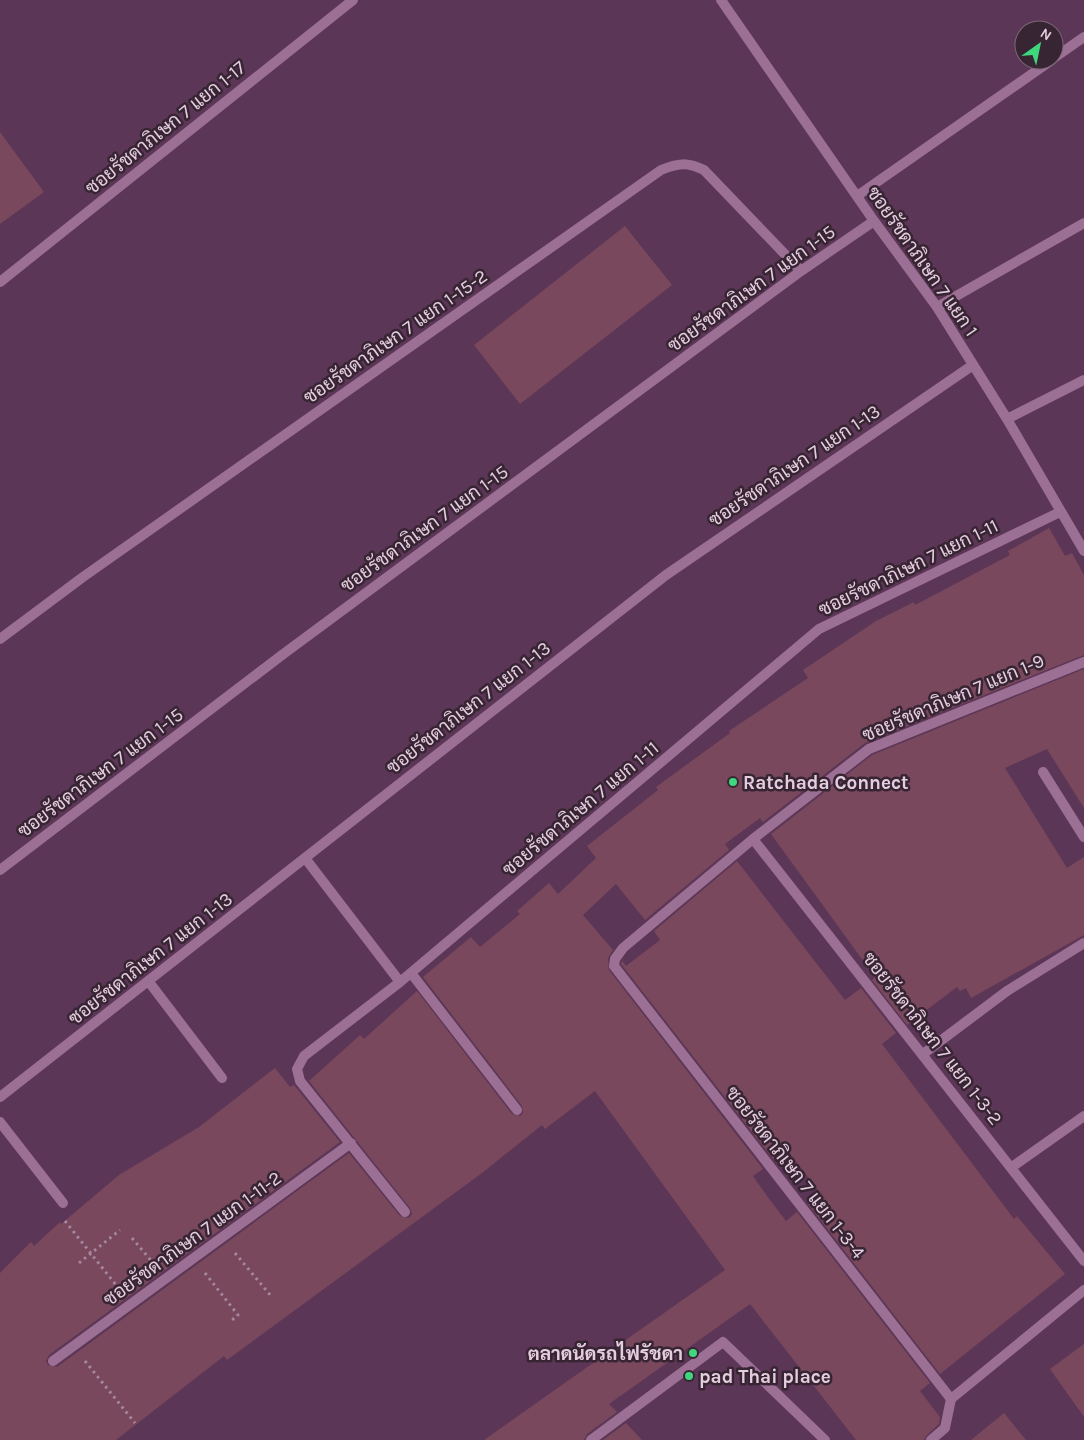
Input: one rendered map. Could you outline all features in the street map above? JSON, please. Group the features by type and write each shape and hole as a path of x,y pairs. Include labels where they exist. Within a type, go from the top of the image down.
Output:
{"street":[{"name":"ซอยรัชดาภิเษก 7 แยก 1-17","path":"0,282 353,0"},
{"name":"ซอยรัชดาภิเษก 7 แยก 1","path":"721,0 874,221 937,307 1007,419 1084,551"},
{"path":"1064,51 1084,37"},
{"path":"857,196 1037,70"},
{"name":"ซอยรัชดาภิเษก 7 แยก 1-15-2","path":"0,639 83,576 661,170 678,163 690,164 704,170 801,271"},
{"name":"ซอยรัชดาภิเษก 7 แยก 1-15","path":"0,870 282,655 801,271 874,221"},
{"path":"937,307 1084,223"},
{"name":"ซอยรัชดาภิเษก 7 แยก 1-13","path":"0,1097 149,982 666,574 972,365"},
{"path":"1007,419 1084,380"},
{"name":"ซอยรัชดาภิเษก 7 แยก 1-11","path":"405,1212 300,1081 297,1069 304,1056 411,973 819,630 1060,512"},
{"name":"ซอยรัชดาภิเษก 7 แยก 1-9","path":"614,966 615,959 622,948 753,839 869,749 1084,662"},
{"path":"1043,772 1084,837"},
{"name":"ซอยรัชดาภิเษก 7 แยก 1-3-2","path":"753,839 1084,1261"},
{"path":"305,858 400,982"},
{"path":"923,1054 1007,991 1084,943"},
{"name":"ซอยรัชดาภิเษก 7 แยก 1-3-4","path":"614,966 951,1399"},
{"path":"411,973 517,1110"},
{"path":"149,982 222,1078"},
{"path":"1012,1167 1084,1116"},
{"path":"0,1122 63,1203"},
{"name":"ซอยรัชดาภิเษก 7 แยก 1-11-2","path":"53,1361 351,1144"},
{"path":"930,1440 945,1428 951,1399 1084,1290"},
{"path":"591,1440 723,1342 825,1440"}],"path":[{"path":"64,1220 131,1304"},
{"path":"79,1263 120,1230"},
{"path":"223,1237 271,1296"},
{"path":"132,1238 166,1278"},
{"path":"194,1258 238,1315 232,1320"},
{"path":"73,1346 135,1423"}],"building":[{"path":"0,132 44,192 0,224"},
{"path":"625,226 672,285 520,404 474,345"},
{"path":"1049,528 1065,556 1072,553 1084,575 1084,655 865,743 763,822 760,818 725,844 729,850 645,920 616,884 583,915 613,950 608,958 609,970 763,1169 753,1176 767,1196 786,1221 797,1212 930,1383 920,1391 940,1417 939,1424 924,1440 856,1440 750,1304 609,1404 617,1412 587,1434 584,1440 484,1440 725,1270 595,1091 545,1129 542,1125 482,1173 227,1360 224,1356 116,1440 0,1440 0,1273 31,1242 34,1246 60,1222 61,1224 119,1175 199,1127 275,1068 290,1087 294,1085 340,1142 49,1355 46,1361 48,1365 57,1367 349,1153 400,1216 409,1218 412,1214 410,1208 309,1081 360,1035 364,1039 417,991 512,1114 521,1116 523,1112 522,1106 423,977 471,937 480,947 520,914 517,911 549,883 558,894 596,858 587,846 658,790 656,787 730,733 729,731 808,678 803,670 876,621 914,602 915,605 1010,555 1008,551"},
{"path":"1084,669 1084,808 1047,749 1005,768 1067,868 1084,857 1084,935 971,998 966,988 960,991 957,987 907,1025 872,980 875,977 771,834 872,755"},
{"path":"737,861 845,1000 861,988 896,1033 882,1044 1014,1219 1017,1216 1065,1274 940,1374 808,1204 821,1194 805,1173 787,1150 774,1160 621,964 622,961 626,966 660,940 654,931"},
{"path":"1084,1344 1084,1417 1050,1369"},
{"path":"1004,1413 1026,1440 971,1440"},
{"path":"626,1423 642,1440 603,1440"}],"place":[{"name":"Ratchada Connect","path":"733,782"},
{"name":"ตลาดนัดรถไฟรัชดา","path":"693,1353"},
{"name":"pad Thai place","path":"689,1376"}]}
